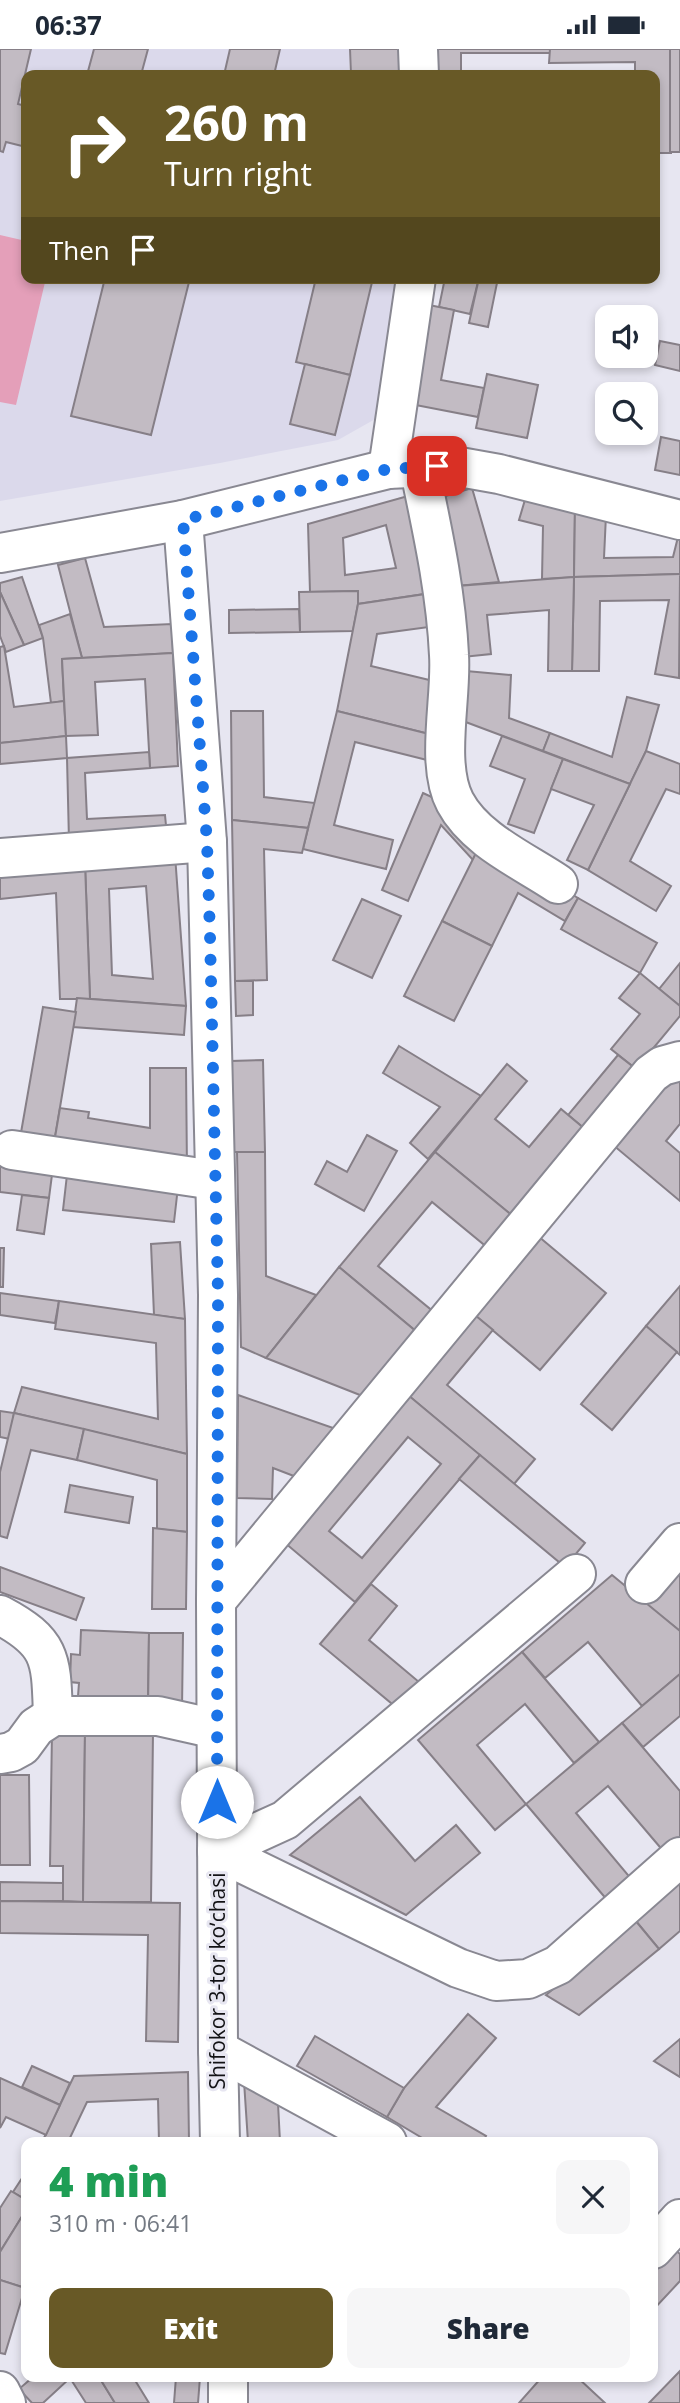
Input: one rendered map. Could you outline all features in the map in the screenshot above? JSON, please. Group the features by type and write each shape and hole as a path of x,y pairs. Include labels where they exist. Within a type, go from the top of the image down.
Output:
{"street":[{"path":"418,49 419,70"},
{"path":"416,284 404,468 444,589 450,658 447,763 449,783 455,801 467,818 487,837 558,884"},
{"path":"0,553 183,520 404,468 454,466 499,474 680,520"},
{"name":"Shifokor 3-tor koʼchasi","path":"183,520 207,842 218,1295 216,1729 220,2137"},
{"path":"0,858 207,842"},
{"path":"216,1601 643,1083 662,1066 680,1061"},
{"path":"12,1150 214,1180"},
{"path":"645,1584 680,1543"},
{"path":"217,1851 285,1820 576,1574"},
{"path":"0,1615 24,1628 39,1642 46,1654 52,1675 53,1716"},
{"path":"0,1754 22,1746 43,1720 53,1716 158,1716 216,1729"},
{"path":"217,1851 458,1968 496,1981 528,1979 558,1965 680,1857"},
{"path":"218,2050 378,2137"},
{"path":"658,2243 680,2219"},
{"path":"228,2382 228,2403"},
{"path":"0,2391 6,2403"}],"shaded area":[{"path":"0,49 349,49 349,70 21,70 21,284 396,284 377,418 338,440 0,501"},
{"path":"0,235 21,240 21,284 45,284 16,405 0,402"}],"building":[{"path":"0,49 31,49 26,70 21,70 18,104 21,105 21,146 6,142 3,152 0,151"},
{"path":"94,49 148,49 142,70 88,70"},
{"path":"230,49 280,49 275,70 225,70"},
{"path":"350,49 399,49 399,70 351,70"},
{"path":"428,49 550,49 550,53 461,53 461,70 428,70"},
{"path":"550,49 670,49 671,153 660,153 660,70 635,70 635,62 549,63"},
{"path":"670,49 680,49 680,152 670,152"},
{"path":"104,284 189,284 151,435 71,416"},
{"path":"315,284 372,284 350,375 296,362"},
{"path":"444,284 478,284 470,314 439,307"},
{"path":"478,284 497,284 488,327 469,323"},
{"path":"419,303 454,310 441,380 484,388 478,417 400,402"},
{"path":"660,341 680,345 680,371 658,366"},
{"path":"305,364 350,375 335,435 290,424"},
{"path":"487,374 538,385 527,438 476,428"},
{"path":"661,437 680,441 680,475 655,470"},
{"path":"472,488 499,582 457,586 432,500"},
{"path":"527,493 575,506 574,577 542,579 543,526 519,520"},
{"path":"408,496 431,593 358,604 358,591 310,592 308,524","holes":["386,525 396,568 345,575 343,538"]},
{"path":"575,506 606,515 604,558 673,557 678,537 680,538 680,574 574,577"},
{"path":"85,558 104,627 172,624 173,653 82,658 58,565"},
{"path":"680,574 679,678 655,674 669,600 600,601 599,671 572,671 574,577"},
{"path":"22,577 43,638 24,645 0,592 0,583"},
{"path":"574,577 572,671 548,671 549,610 487,615 491,654 463,657 457,586"},
{"path":"358,591 353,631 300,632 299,592"},
{"path":"0,592 24,645 6,652 0,636"},
{"path":"439,592 444,625 377,634 371,666 446,684 433,735 337,711 358,604"},
{"path":"299,609 300,632 229,633 229,610"},
{"path":"70,614 82,658 62,659 64,701 51,703 39,625"},
{"path":"4,646 14,707 64,701 66,736 0,743 0,647"},
{"path":"173,653 178,766 150,768 145,679 95,682 98,735 66,736 62,659"},
{"path":"466,671 511,675 509,718 550,733 543,751 463,721"},
{"path":"627,697 659,705 646,751 630,784 543,751 550,733 612,757"},
{"path":"231,711 263,711 264,797 315,803 308,828 232,820"},
{"path":"337,711 433,735 427,760 355,742 334,825 393,840 386,869 303,849"},
{"path":"66,736 67,758 0,764 0,743"},
{"path":"502,736 563,759 534,833 508,824 525,779 490,766"},
{"path":"646,751 680,764 680,794 666,789 630,861 671,886 656,911 588,870"},
{"path":"149,752 150,768 85,773 87,819 165,815 167,836 69,841 67,758"},
{"path":"563,759 630,784 588,870 567,860 594,805 551,789"},
{"path":"423,793 449,805 482,841 473,860 441,825 408,901 382,890"},
{"path":"232,820 308,828 302,853 264,849 267,980 235,981"},
{"path":"482,841 578,898 565,921 518,893 492,946 442,921"},
{"path":"175,855 186,1006 90,999 85,864","holes":["146,886 153,979 112,975 109,889"]},
{"path":"85,864 90,999 60,999 56,893 0,899 0,873"},
{"path":"578,898 657,943 640,973 561,929"},
{"path":"362,899 401,916 372,978 333,960"},
{"path":"442,921 492,946 454,1021 404,996"},
{"path":"680,963 680,1006 659,989"},
{"path":"640,973 680,1006 680,1016 636,1069 611,1049 640,1014 619,998"},
{"path":"235,981 253,981 253,1015 236,1016"},
{"path":"77,998 186,1006 184,1035 73,1027"},
{"path":"43,1007 76,1012 53,1149 19,1144"},
{"path":"399,1046 481,1096 428,1159 410,1143 440,1107 383,1073"},
{"path":"618,1055 636,1069 586,1130 568,1115"},
{"path":"263,1060 265,1152 233,1152 231,1061"},
{"path":"507,1064 527,1081 495,1119 529,1147 561,1109 586,1130 514,1217 435,1152"},
{"path":"680,1066 680,1124 666,1141 680,1153 680,1201 613,1145"},
{"path":"150,1068 186,1068 187,1171 53,1149 60,1108 89,1112 88,1118 150,1128"},
{"path":"367,1135 397,1151 364,1211 315,1184 327,1161 347,1172"},
{"path":"237,1152 265,1152 266,1276 316,1295 266,1358 241,1347"},
{"path":"435,1152 514,1217 488,1248 432,1202 378,1266 435,1313 418,1333 339,1267"},
{"path":"0,1160 53,1167 49,1198 0,1192"},
{"path":"68,1166 179,1178 174,1222 63,1210"},
{"path":"22,1195 49,1198 44,1234 17,1230"},
{"path":"538,1236 606,1293 540,1370 472,1313"},
{"path":"180,1242 185,1319 154,1315 151,1244"},
{"path":"0,1248 4,1248 3,1287 0,1287"},
{"path":"339,1267 418,1333 365,1397 266,1358"},
{"path":"680,1286 680,1355 646,1326"},
{"path":"0,1293 59,1301 55,1323 0,1315"},
{"path":"59,1301 185,1319 187,1454 14,1413 22,1387 158,1419 156,1343 55,1329"},
{"path":"464,1306 493,1330 447,1385 535,1459 514,1484 397,1386"},
{"path":"646,1326 677,1352 612,1430 581,1404"},
{"path":"402,1390 480,1455 355,1602 278,1537","holes":["408,1437 441,1464 362,1558 329,1531"]},
{"path":"238,1395 336,1429 299,1478 273,1468 272,1499 237,1498"},
{"path":"0,1411 14,1413 10,1439 0,1437"},
{"path":"14,1413 84,1429 77,1460 31,1450 7,1538 0,1536 0,1472"},
{"path":"84,1429 187,1454 187,1532 157,1529 157,1480 77,1460"},
{"path":"480,1455 585,1543 565,1567 459,1479"},
{"path":"70,1485 133,1497 129,1523 65,1512"},
{"path":"153,1528 187,1532 186,1609 152,1609"},
{"path":"680,1564 680,1631 646,1604"},
{"path":"0,1567 84,1598 76,1620 0,1592"},
{"path":"612,1575 680,1631 680,1674 642,1706 588,1642 545,1678 522,1652"},
{"path":"371,1584 397,1606 369,1640 419,1682 397,1708 320,1644"},
{"path":"81,1630 149,1633 148,1698 78,1696 79,1683 70,1682 71,1654 80,1655"},
{"path":"149,1633 183,1633 182,1709 148,1708"},
{"path":"522,1652 599,1742 574,1763 525,1704 477,1745 526,1804 495,1830 418,1740"},
{"path":"680,1674 680,1716 643,1747 622,1723"},
{"path":"622,1723 680,1791 680,1841 665,1853 608,1786 576,1813 633,1881 608,1901 526,1804"},
{"path":"52,1731 85,1732 83,1902 63,1901 63,1866 50,1866"},
{"path":"85,1732 153,1732 151,1902 83,1902"},
{"path":"0,1775 29,1775 30,1865 0,1865"},
{"path":"360,1797 415,1861 456,1825 480,1853 406,1915 290,1855"},
{"path":"0,1882 63,1883 63,1901 0,1901"},
{"path":"680,1882 680,1931 659,1949 635,1920"},
{"path":"0,1901 180,1903 178,2042 146,2041 148,1935 0,1933"},
{"path":"635,1920 659,1949 579,2015 546,1995"},
{"path":"468,2014 496,2038 436,2107 486,2137 421,2137 387,2117 404,2088"},
{"path":"315,2036 404,2088 387,2117 297,2066"},
{"path":"680,2039 680,2077 654,2061"},
{"path":"32,2066 70,2083 60,2105 22,2087"},
{"path":"243,2066 277,2084 280,2137 248,2137"},
{"path":"188,2072 189,2137 159,2137 158,2099 87,2102 70,2137 44,2137 74,2076"},
{"path":"0,2078 60,2105 46,2135 6,2117 0,2128"},
{"path":"21,2180 21,2197 13,2192"},
{"path":"11,2191 21,2197 21,2218 0,2252 0,2208"},
{"path":"21,2218 21,2287 0,2280 0,2252"},
{"path":"668,2243 680,2254 680,2281 658,2305 658,2254"},
{"path":"0,2280 21,2287 21,2301 5,2354 0,2353"},
{"path":"680,2371 680,2403 649,2403"},
{"path":"27,2382 66,2382 43,2403 32,2403 19,2389"},
{"path":"73,2382 102,2382 115,2403 86,2403"},
{"path":"102,2382 136,2382 149,2403 115,2403"},
{"path":"176,2382 200,2382 198,2403 174,2403"},
{"path":"538,2382 582,2382 605,2403 519,2403"}],"route":[{"path":"217,1802 218,1295 210,935 207,842 183,520 388,469 437,466"}]}
